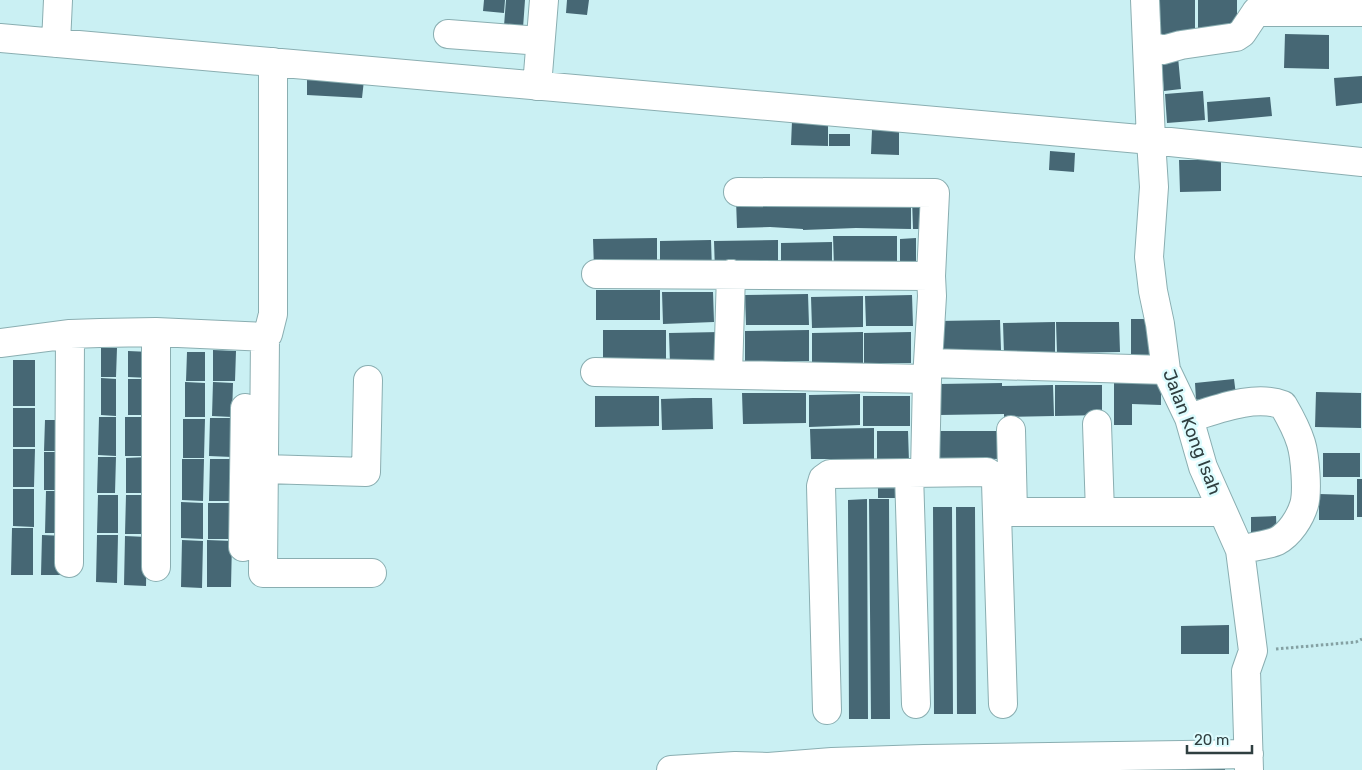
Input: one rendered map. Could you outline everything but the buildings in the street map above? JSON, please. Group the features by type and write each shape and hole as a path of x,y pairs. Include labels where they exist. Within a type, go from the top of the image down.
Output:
{"street":[{"path":"56,43 58,0"},
{"path":"537,86 544,0"},
{"name":"Jalan Kong Isah","path":"1145,0 1154,187 1149,257 1153,291 1160,324 1166,370 1189,418 1202,467 1240,550 1252,651 1246,671 1249,762"},
{"path":"1146,44 1163,50 1181,45 1236,37 1242,33 1261,6 1362,12"},
{"path":"448,34 540,41"},
{"path":"0,38 1151,140 1362,162"},
{"path":"0,343 70,334 156,332 256,336 268,334 273,314 273,62"},
{"path":"738,192 936,193 928,371 917,472 916,704"},
{"path":"596,274 931,276"},
{"path":"728,374 731,274"},
{"path":"156,332 156,567"},
{"path":"69,563 70,334"},
{"path":"256,336 264,469 263,573 372,573"},
{"path":"243,547 256,336"},
{"path":"595,372 728,374 1166,370"},
{"path":"264,469 366,472 368,380"},
{"path":"1189,418 1243,403 1271,402 1283,405 1296,430 1304,461 1305,504 1288,532 1276,542 1240,550"},
{"path":"1097,424 1100,512"},
{"path":"1011,430 1013,512 1222,512"},
{"path":"827,710 821,482 830,474 987,472 993,476 996,482 1003,704"},
{"path":"670,770 735,766 768,768 832,762 924,760 1249,762"}],"path":[{"path":"1252,651 1356,642 1362,639"}]}
